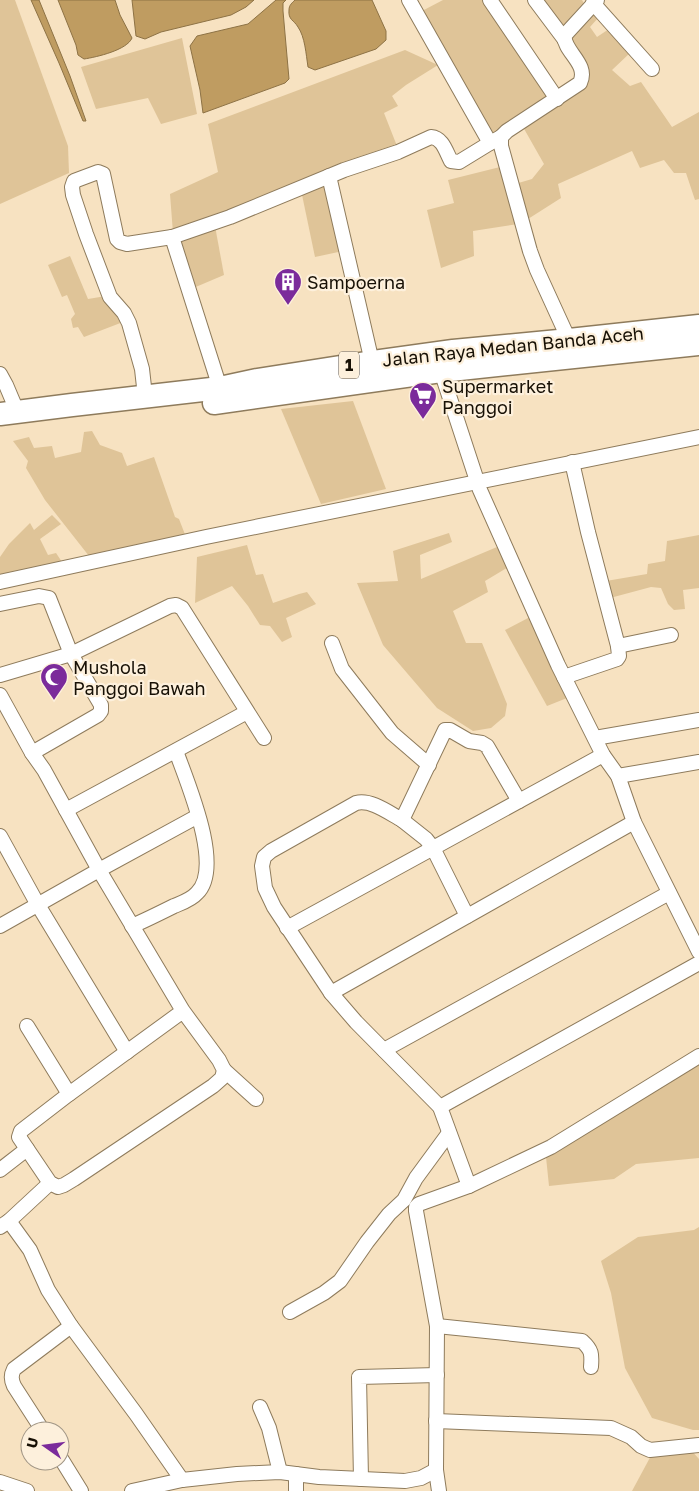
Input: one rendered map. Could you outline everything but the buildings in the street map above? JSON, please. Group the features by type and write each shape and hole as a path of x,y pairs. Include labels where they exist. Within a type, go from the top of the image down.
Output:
{"highway":[{"name":"Jalan Raya Medan Banda Aceh","path":"0,429 248,398 438,362 569,340 699,326"},
{"name":"Jalan Raya Medan Banda Aceh","path":"9,413 220,388 257,380 372,362 438,362 629,351 699,344"}],"street":[{"path":"409,0 495,140 501,146 530,251 569,340"},
{"path":"490,0 557,99"},
{"path":"145,396 142,369 129,323 124,313 110,297 73,195 72,184 74,181 98,172 103,174 117,239 127,244 172,237 329,176 398,152 435,136 440,140 453,162 459,162 578,85 582,76 582,69 565,40 534,0"},
{"path":"565,40 564,36 595,2 652,69"},
{"path":"329,176 372,362"},
{"path":"172,237 220,388"},
{"path":"438,362 477,481 564,677 603,755 618,776 634,822 699,952"},
{"path":"0,374 6,385 9,413"},
{"path":"0,582 477,481 699,437"},
{"path":"564,677 617,659 619,656 572,462"},
{"path":"0,604 39,596 49,598 71,654 101,705 101,711 91,720 32,753"},
{"path":"0,675 71,654 170,606 179,606 264,738"},
{"path":"618,646 672,635"},
{"path":"332,643 342,669 392,733 429,765"},
{"path":"0,695 99,870 182,1011 219,1060 224,1070 256,1099"},
{"path":"66,810 247,712"},
{"path":"595,738 699,720"},
{"path":"402,820 445,730 450,730 469,740 487,746 519,800"},
{"path":"132,926 193,897 201,889 204,882 207,856 205,840 176,752"},
{"path":"287,928 603,755"},
{"path":"618,776 699,762"},
{"path":"467,916 433,848 422,836 402,820 370,804 356,803 271,851 264,857 262,866 265,888 287,928 331,993 440,1106 469,1186"},
{"path":"0,926 198,816"},
{"path":"331,993 634,822"},
{"path":"0,836 38,905 127,1052"},
{"path":"384,1050 669,893"},
{"path":"440,1106 699,962"},
{"path":"182,1011 22,1131 19,1137 50,1183 58,1187 74,1179 213,1086 222,1078 224,1070"},
{"path":"27,1026 69,1094"},
{"path":"416,1207 419,1204 469,1186 551,1147 699,1056"},
{"path":"290,1312 318,1297 340,1282 389,1214 404,1200 416,1178 449,1133"},
{"path":"0,1170 27,1149"},
{"path":"50,1183 4,1224 30,1250 48,1290 71,1326 182,1480"},
{"path":"404,1200 416,1207"},
{"path":"416,1207 437,1326 436,1470 439,1491"},
{"path":"37,1421 14,1386 12,1374 14,1369 71,1326"},
{"path":"437,1326 582,1341 588,1346 592,1355 591,1367"},
{"path":"361,1479 359,1377 437,1375"},
{"path":"260,1407 269,1428 280,1472"},
{"path":"436,1422 611,1428 631,1437 641,1446 650,1450 699,1445"},
{"path":"132,1491 182,1480 237,1474 280,1472 405,1481 421,1478 436,1470"},
{"path":"68,1471 81,1491"},
{"path":"296,1474 296,1491"},
{"path":"213,1477 217,1491"},
{"path":"0,1482 27,1491"}],"shaded area":[{"path":"0,0 15,0 68,146 69,173 0,204"},
{"path":"31,0 39,0 86,121 83,121"},
{"path":"58,0 115,0 120,15 132,38 118,49 104,55 84,59 78,55 76,45"},
{"path":"132,0 254,0 231,15 161,32 145,39 136,36"},
{"path":"276,0 286,0 283,3 283,11 289,79 285,83 203,113 190,46 197,36 248,24"},
{"path":"295,0 372,0 386,31 386,40 376,49 315,70 308,67 302,36 298,27 289,16 291,4"},
{"path":"443,0 482,0 551,98 493,135 422,11"},
{"path":"541,0 582,0 586,7 563,29"},
{"path":"591,10 598,18 590,27 597,37 609,29 631,52 612,70 630,86 641,82 672,127 699,112 699,199 695,200 686,173 674,173 664,160 640,168 632,151 558,184 561,198 528,219 515,184 532,179 544,164 523,127 588,75 568,38"},
{"path":"182,38 197,114 161,124 148,98 96,109 81,67"},
{"path":"405,50 438,65 392,96 398,106 384,113 397,146 173,233 170,194 218,172 208,124"},
{"path":"500,167 518,224 473,231 474,256 441,268 427,210 454,203 448,180"},
{"path":"327,184 343,251 315,257 301,190"},
{"path":"215,226 224,275 191,289 176,239"},
{"path":"70,256 88,299 106,296 123,322 84,337 78,327 73,328 71,319 75,314 67,295 62,297 48,265"},
{"path":"353,401 386,489 321,504 281,409"},
{"path":"92,431 100,445 122,453 127,466 154,457 175,517 179,519 186,537 89,556 45,500 26,468 28,461 13,441 29,437 34,448 52,446 55,458 81,452 84,432"},
{"path":"52,515 61,524 40,539 48,555 56,553 64,565 0,579 0,557 9,544 30,523 34,530"},
{"path":"449,533 452,542 420,555 421,579 497,547 510,566 485,581 488,592 453,611 466,643 482,643 507,704 505,716 491,728 473,731 437,708 383,645 357,583 398,581 393,551"},
{"path":"699,535 699,588 683,590 685,609 674,610 668,604 661,588 651,587 610,598 606,581 647,574 648,564 665,561 667,541"},
{"path":"247,545 256,575 263,574 273,603 307,592 316,604 286,618 292,637 282,642 270,626 260,625 232,586 195,603 197,557"},
{"path":"530,617 567,698 547,706 505,630"},
{"path":"699,1065 699,1158 636,1164 614,1179 549,1186 546,1157"},
{"path":"699,1227 699,1430 693,1430 652,1418 625,1368 611,1293 601,1261 638,1237 694,1230"},
{"path":"690,1449 699,1459 699,1491 632,1491 653,1452"}],"place":[{"name":"Sampoerna","path":"288,306"},
{"name":"Supermarket Panggoi","path":"423,420"},
{"name":"Mushola Panggoi Bawah","path":"54,701"}]}
